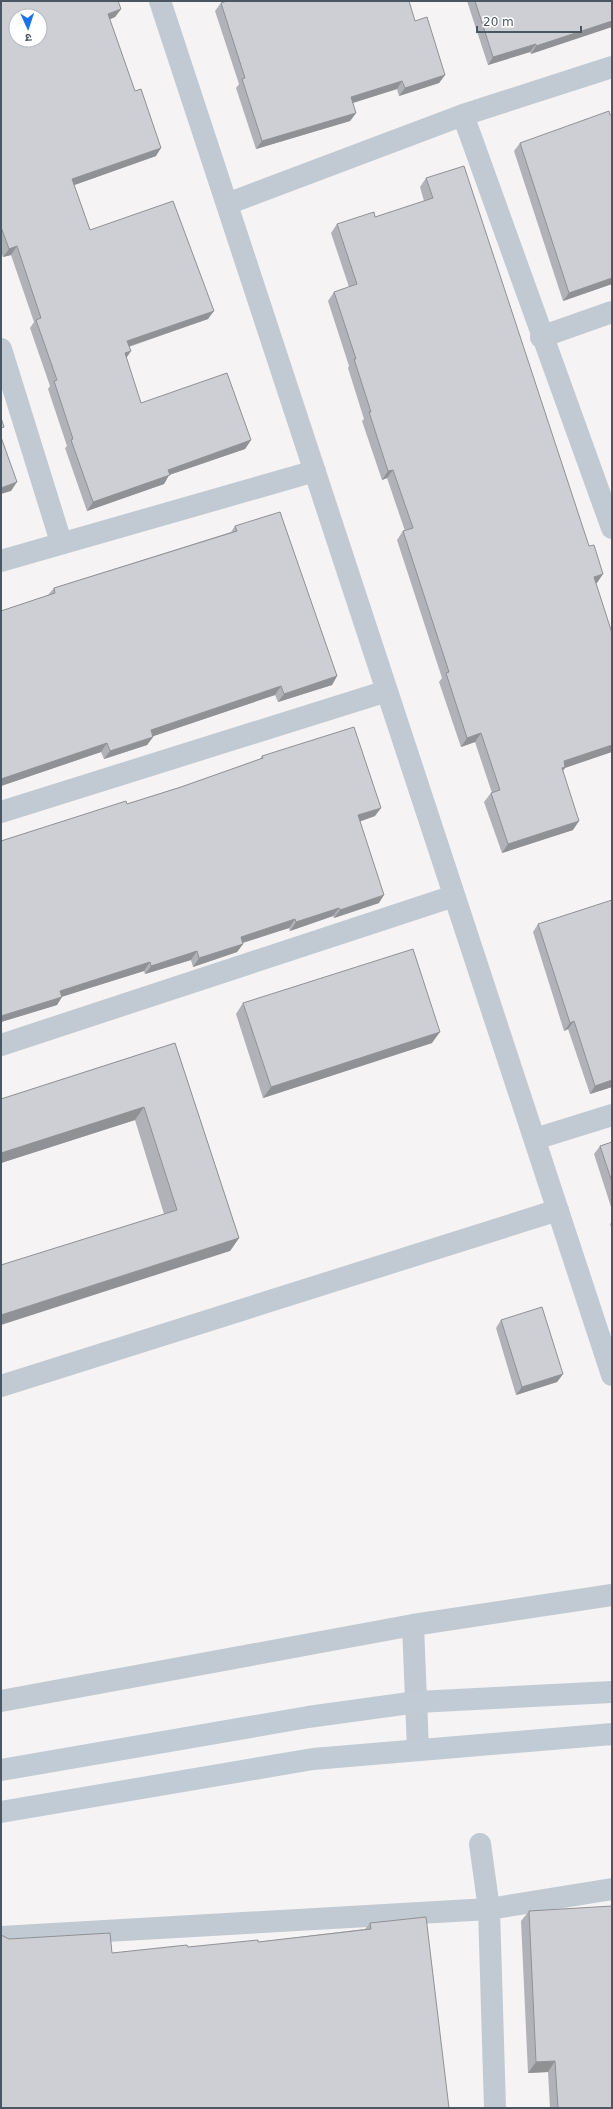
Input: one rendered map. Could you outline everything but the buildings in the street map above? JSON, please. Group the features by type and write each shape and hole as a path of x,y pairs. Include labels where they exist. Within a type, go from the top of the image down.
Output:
{"main road":[{"path":"1,1769 308,1717 417,1702 612,1692"},
{"path":"1,1812 314,1759 612,1734"}],"street":[{"path":"160,1 534,1139 558,1210 605,1328 612,1375"},
{"path":"227,204 463,115 612,67"},
{"path":"463,115 541,337 612,528"},
{"path":"541,337 612,312"},
{"path":"1,349 61,542"},
{"path":"1,561 61,542 315,471"},
{"path":"1,812 387,692"},
{"path":"1,1045 454,896"},
{"path":"534,1139 612,1115"},
{"path":"1,1386 558,1210"},
{"path":"1,1701 413,1625 612,1595"},
{"path":"413,1625 418,1750"},
{"path":"480,1844 489,1909 495,2108"},
{"path":"1,1937 489,1909 612,1889"}]}
